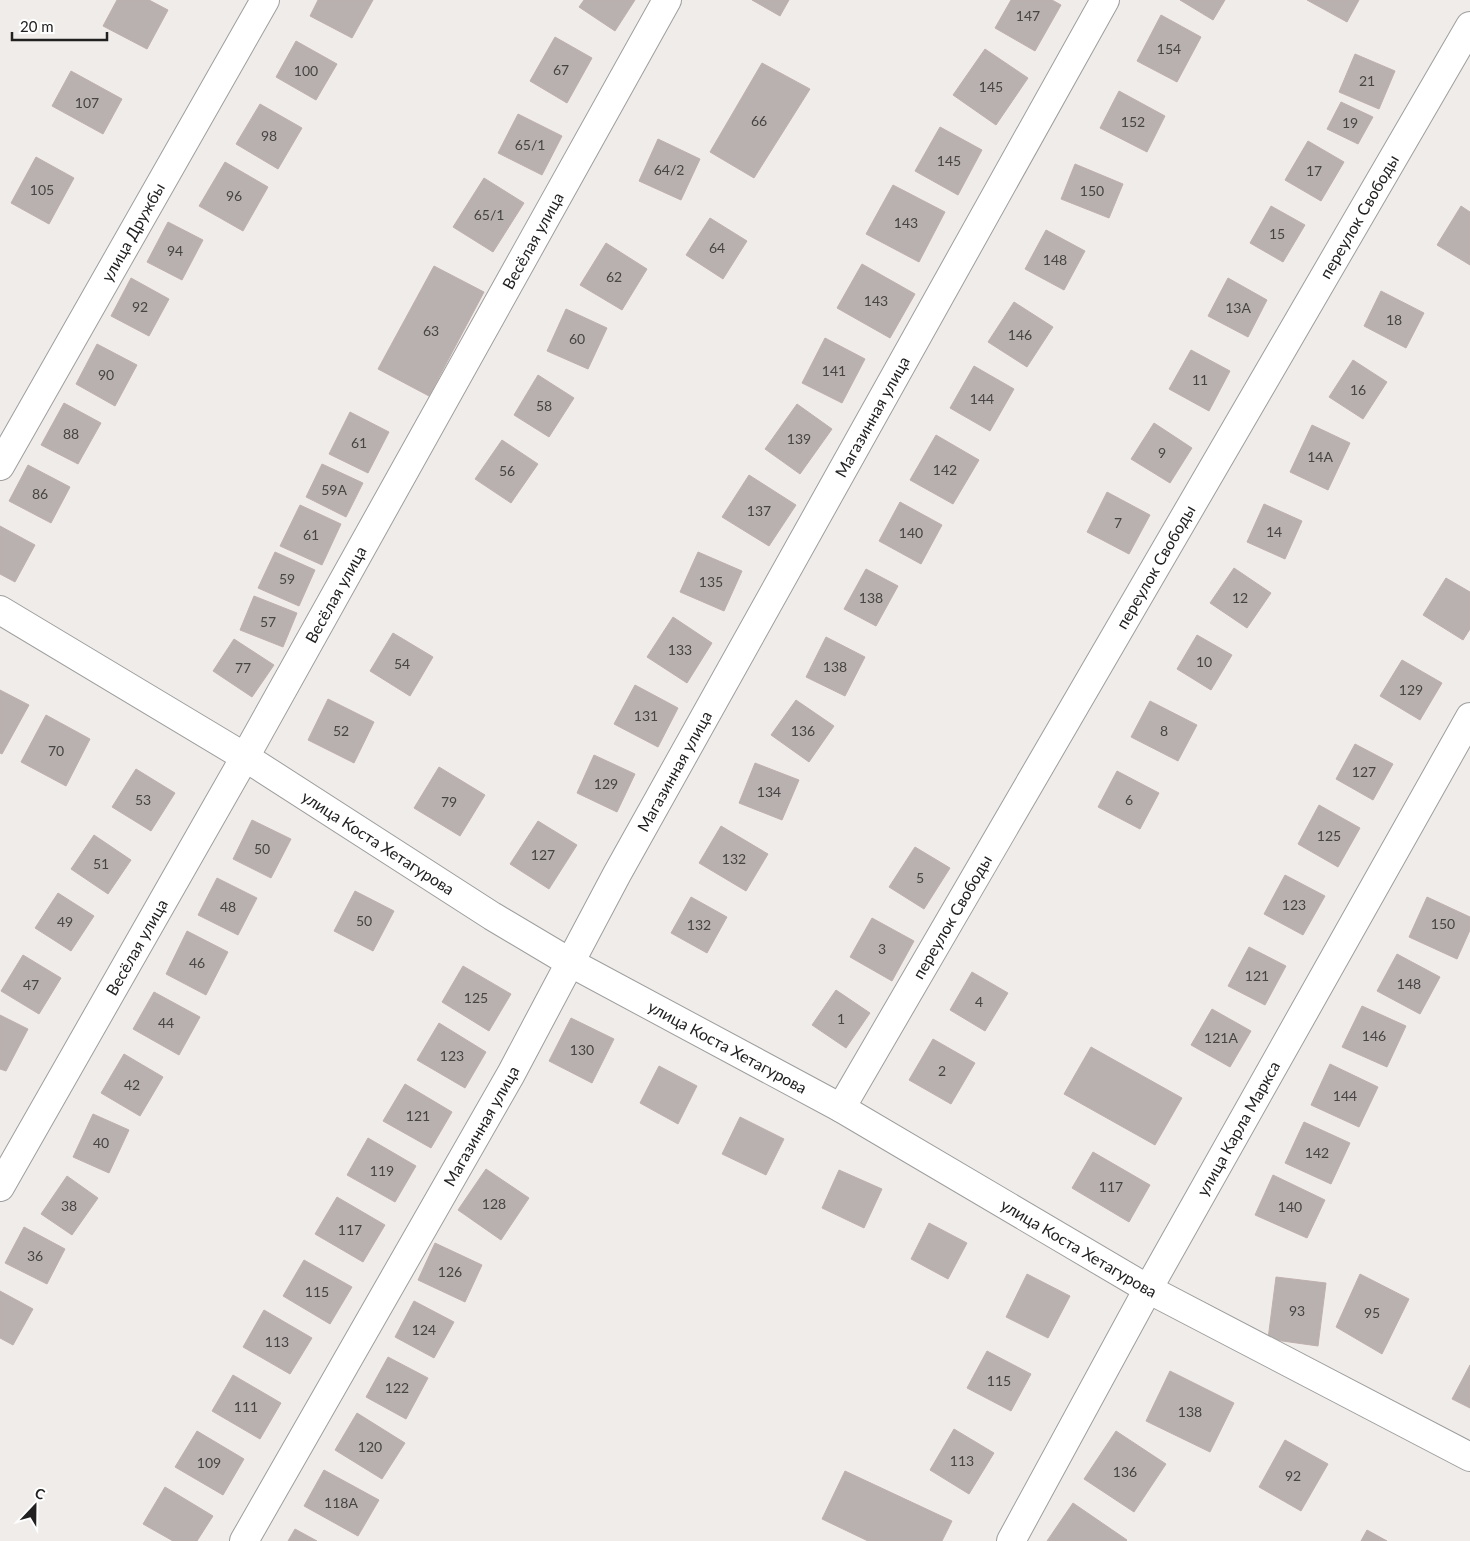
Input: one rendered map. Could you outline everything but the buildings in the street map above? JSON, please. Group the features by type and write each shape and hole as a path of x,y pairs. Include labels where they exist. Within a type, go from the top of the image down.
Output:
{"street":[{"name":"улица Дружбы","path":"0,466 265,0"},
{"name":"Весёлая улица","path":"0,1187 245,757 667,0"},
{"name":"Магазинная улица","path":"244,1541 511,1074 626,857 1105,0"},
{"name":"переулок Свободы","path":"841,1108 1470,26"},
{"name":"улица Коста Хетагурова","path":"0,610 245,757 492,916 571,962 841,1108 1148,1289 1470,1457"},
{"name":"улица Карла Маркса","path":"1011,1541 1148,1289 1470,717"}]}
